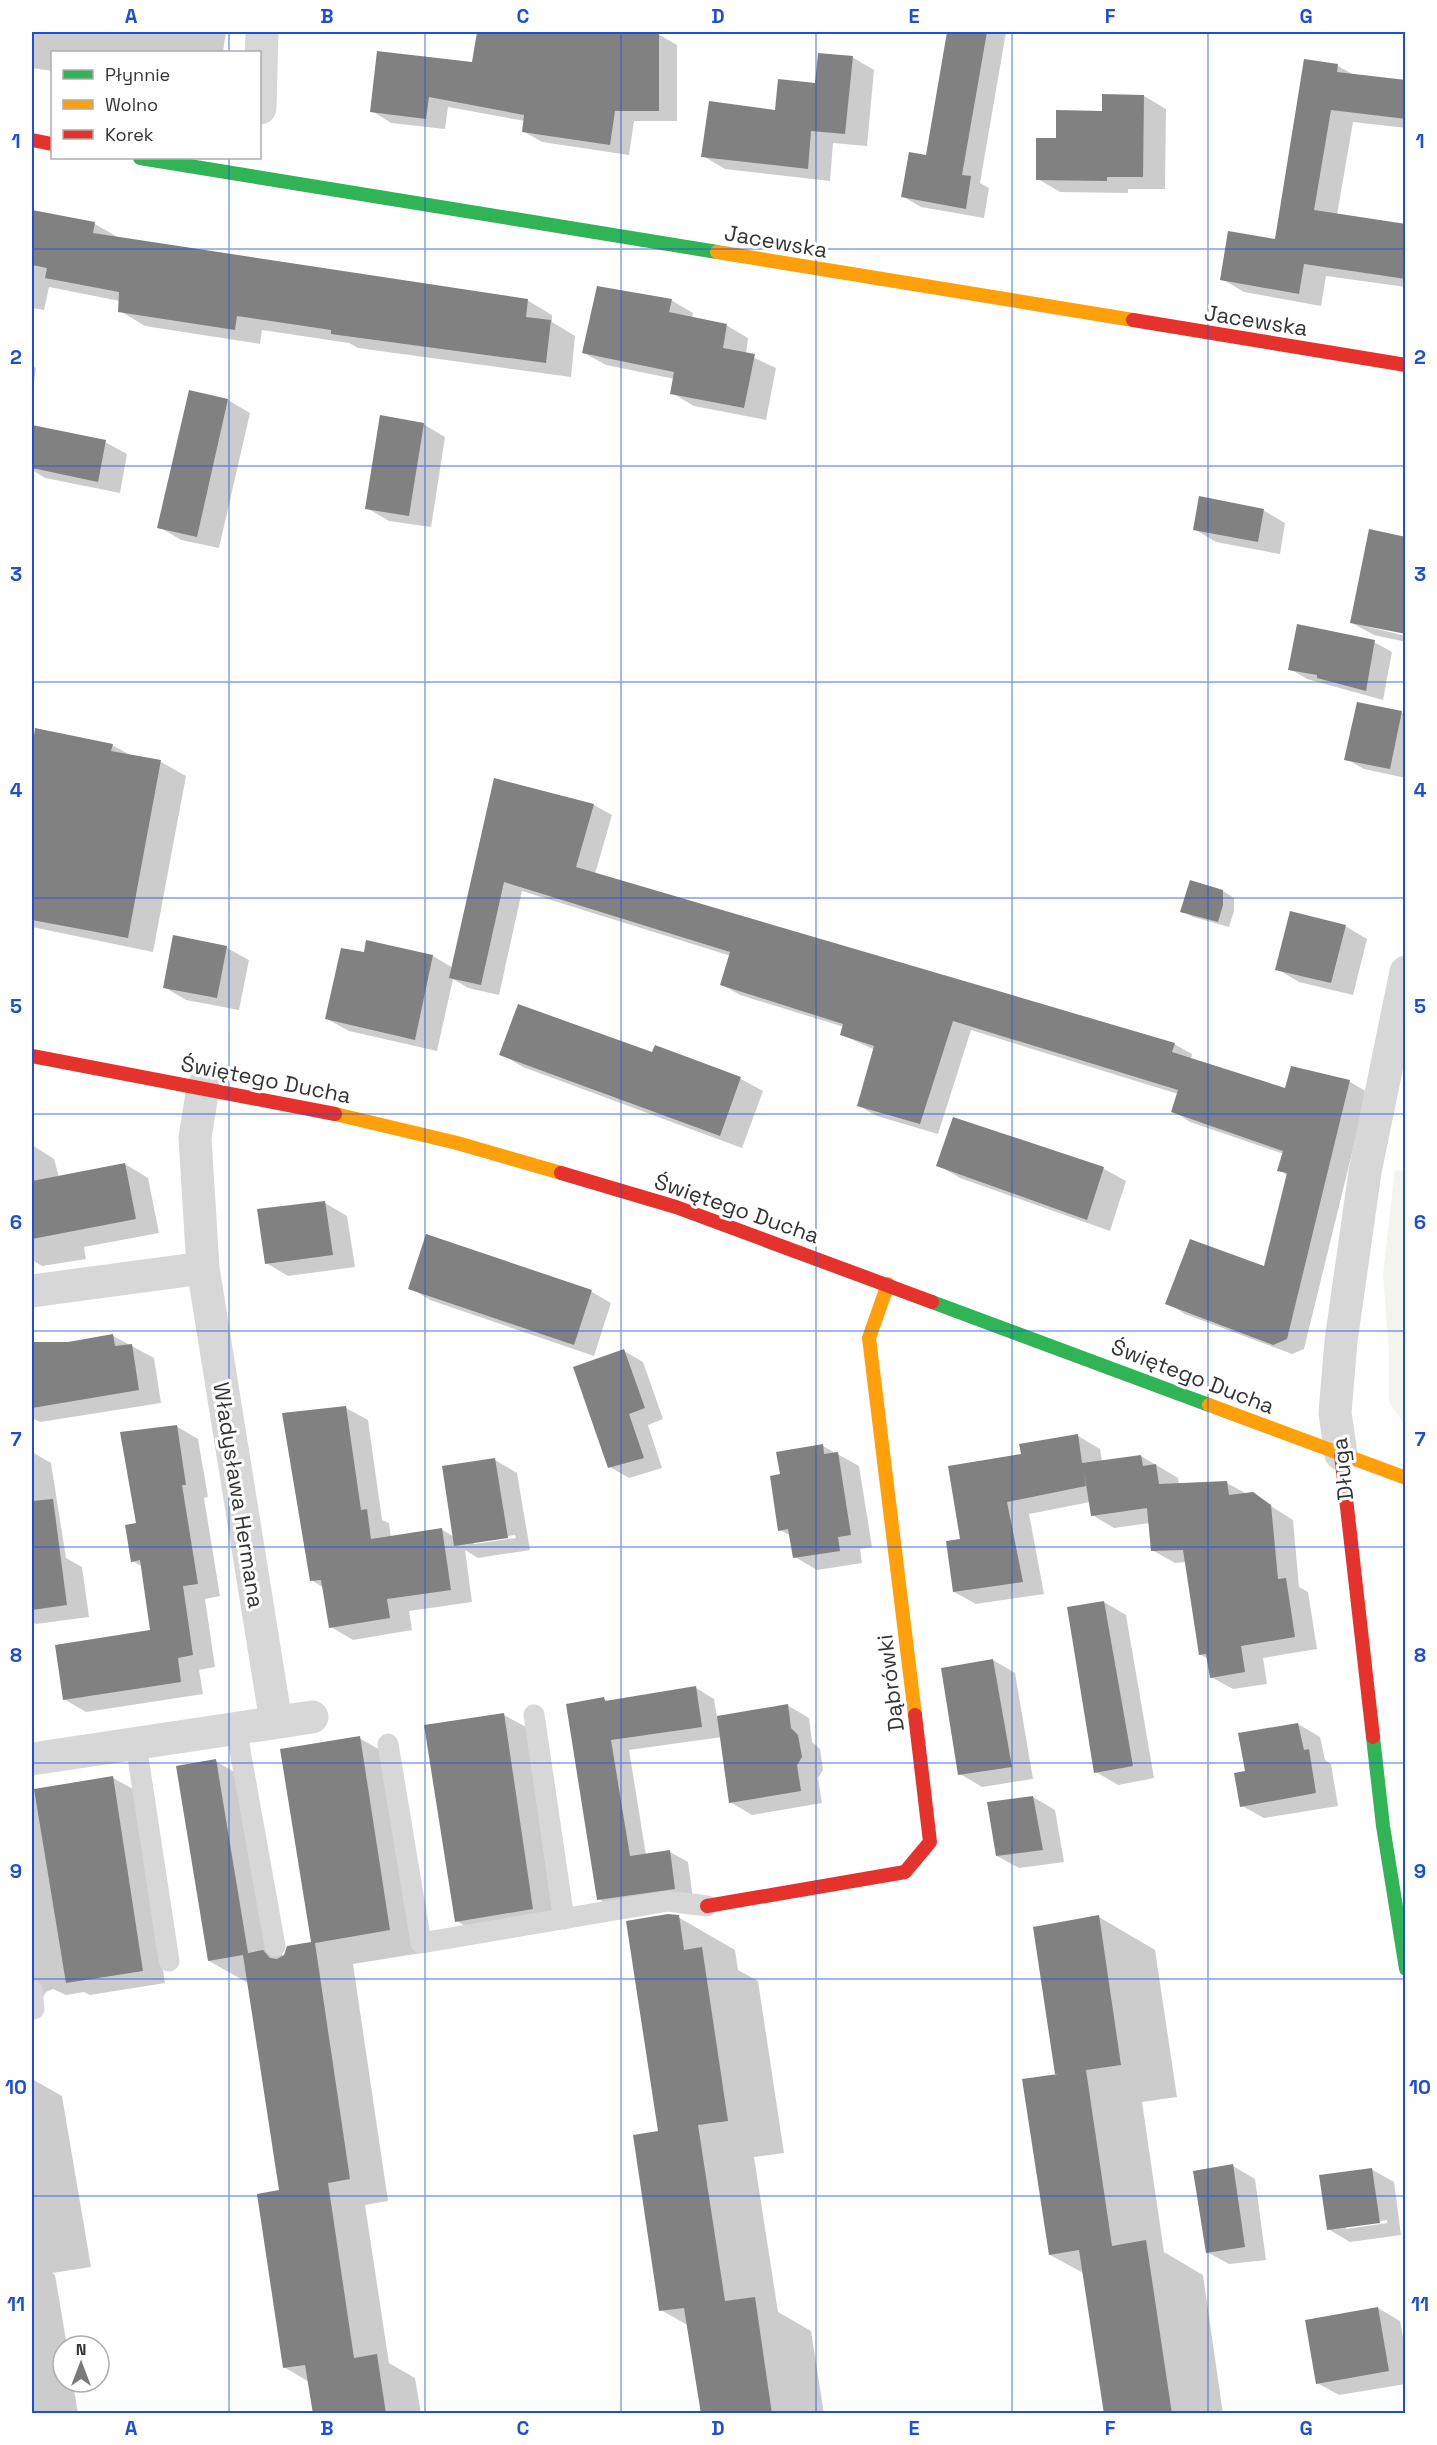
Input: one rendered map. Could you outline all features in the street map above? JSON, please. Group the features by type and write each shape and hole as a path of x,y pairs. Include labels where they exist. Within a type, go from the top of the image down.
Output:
{"street":[{"path":"261,70 262,32"},
{"path":"32,140 51,144"},
{"name":"Jacewska","path":"153,159 257,167 1406,366"},
{"name":"Długa","path":"1406,972 1396,1071 1365,1172 1341,1341 1335,1413 1383,1826 1406,1969"},
{"name":"Świętego Ducha","path":"32,1056 203,1087 457,1143 676,1207 1406,1478"},
{"name":"Władysława Hermana","path":"203,1087 195,1138 202,1268 276,1722"},
{"path":"32,1291 202,1268"},
{"name":"Dąbrówki","path":"707,1906 905,1872 930,1842 869,1338 888,1284"},
{"path":"32,1759 312,1717"}],"lane":[{"path":"534,1714 564,1919"},
{"path":"236,1728 274,1946"},
{"path":"136,1744 169,1961"},
{"path":"388,1744 421,1943 668,1901 707,1906"},
{"path":"32,1990 34,2008 32,2009"}],"shaded area":[{"path":"1395,1170 1406,1172 1405,1425 1389,1402 1389,1352 1383,1274"}],"building":[{"path":"477,32 659,33 659,111 615,111 610,145 522,132 524,115 429,97 426,119 370,112 377,51 472,62"},
{"path":"947,32 987,32 962,175 971,176 966,209 901,197 909,152 926,155"},
{"path":"818,53 853,56 845,134 811,131 808,169 701,157 709,101 775,110 778,79 815,83"},
{"path":"1304,59 1338,64 1337,72 1406,80 1406,119 1331,110 1314,210 1406,224 1406,279 1304,264 1299,294 1220,280 1228,231 1275,239"},
{"path":"1102,94 1144,95 1143,177 1107,177 1107,181 1036,180 1036,138 1056,138 1056,110 1102,111"},
{"path":"32,210 95,222 93,233 528,299 526,317 551,320 546,363 331,334 331,330 237,316 235,330 118,312 119,292 45,278 47,268 32,265"},
{"path":"597,286 672,299 669,312 727,324 723,348 755,354 744,408 670,394 674,372 582,353"},
{"path":"189,390 228,399 197,537 157,528"},
{"path":"380,415 424,423 409,516 365,509"},
{"path":"32,425 106,440 98,482 32,468"},
{"path":"1199,496 1264,509 1258,542 1193,530"},
{"path":"1369,529 1406,537 1406,634 1350,623"},
{"path":"1297,624 1375,640 1366,691 1317,678 1317,675 1288,670"},
{"path":"1357,702 1402,711 1390,769 1344,760"},
{"path":"35,728 113,744 111,751 161,760 128,938 32,920 32,751"},
{"path":"494,778 594,804 576,867 1175,1043 1172,1052 1285,1088 1291,1066 1350,1080 1287,1339 1273,1345 1165,1304 1190,1239 1264,1266 1287,1173 1277,1171 1283,1151 1171,1112 1178,1090 953,1021 920,1124 857,1106 874,1046 840,1035 843,1024 720,985 730,952 504,882 481,985 449,978"},
{"path":"1190,880 1223,890 1223,905 1218,922 1180,912"},
{"path":"1290,911 1346,925 1331,983 1275,970"},
{"path":"173,935 227,946 217,998 163,988"},
{"path":"366,940 433,955 415,1040 325,1019 341,948 364,952"},
{"path":"518,1004 652,1052 655,1045 741,1077 720,1136 499,1055"},
{"path":"953,1117 1104,1167 1087,1220 936,1166"},
{"path":"125,1163 136,1219 32,1239 32,1181"},
{"path":"325,1201 333,1255 265,1264 257,1209"},
{"path":"426,1234 592,1290 574,1345 408,1289"},
{"path":"113,1334 115,1346 132,1344 139,1390 32,1408 32,1342 68,1342"},
{"path":"624,1349 645,1408 629,1414 644,1458 608,1468 573,1367"},
{"path":"346,1406 361,1510 367,1509 371,1539 442,1528 451,1590 387,1599 390,1618 329,1628 321,1580 310,1581 282,1413"},
{"path":"177,1425 186,1485 182,1485 198,1584 183,1586 193,1655 178,1658 181,1682 63,1700 55,1645 150,1630 140,1560 131,1562 125,1525 136,1523 120,1432"},
{"path":"1078,1434 1082,1463 1141,1455 1143,1466 1156,1464 1159,1484 1227,1481 1229,1495 1253,1492 1271,1505 1278,1579 1286,1578 1295,1637 1241,1646 1245,1672 1210,1678 1206,1654 1199,1655 1183,1550 1151,1551 1147,1508 1091,1516 1084,1471 1086,1486 1007,1502 1023,1582 953,1592 946,1541 960,1539 948,1466 1021,1454 1019,1444"},
{"path":"823,1444 824,1454 838,1452 851,1535 838,1537 840,1551 793,1558 788,1529 778,1531 770,1476 780,1474 776,1452"},
{"path":"495,1458 508,1538 454,1546 442,1466"},
{"path":"53,1499 67,1605 32,1610 32,1501"},
{"path":"1104,1601 1133,1766 1094,1773 1067,1607"},
{"path":"993,1659 1012,1767 958,1775 941,1668"},
{"path":"696,1686 702,1727 611,1740 630,1856 670,1850 675,1889 597,1900 566,1704 604,1697 605,1701"},
{"path":"788,1704 791,1728 798,1735 802,1757 797,1765 801,1791 729,1803 717,1716"},
{"path":"504,1713 533,1909 455,1922 424,1725"},
{"path":"1298,1723 1304,1750 1309,1749 1316,1793 1240,1807 1234,1773 1245,1771 1238,1733"},
{"path":"360,1736 390,1930 315,1943 350,2179 328,2183 354,2358 377,2354 386,2414 313,2414 305,2365 283,2368 257,2194 279,2190 243,1955 208,1961 176,1766 216,1759 248,1953 263,1950 270,1958 277,1959 284,1955 287,1946 311,1942 280,1749"},
{"path":"113,1776 143,1971 66,1983 34,1789"},
{"path":"1033,1796 1043,1850 996,1856 987,1802"},
{"path":"668,1914 679,1915 684,1950 702,1947 728,2121 698,2125 725,2301 755,2297 772,2414 701,2414 684,2308 659,2311 633,2135 658,2131 626,1921"},
{"path":"1099,1915 1121,2065 1086,2070 1112,2246 1146,2240 1172,2414 1104,2414 1079,2250 1049,2255 1022,2079 1058,2074 1055,2074 1033,1927"},
{"path":"1233,2164 1245,2247 1206,2253 1193,2171"},
{"path":"1372,2168 1380,2223 1327,2230 1319,2175"},
{"path":"1378,2307 1389,2371 1316,2384 1305,2320"}],"traffic: fast":[{"path":"146,159 717,252"},
{"path":"932,1302 1209,1405"},
{"path":"1373,1737 1383,1826 1406,1969"}],"traffic: slow":[{"path":"717,252 1133,320"},
{"path":"335,1114 457,1143 561,1173"},
{"path":"888,1284 869,1338 915,1715"},
{"path":"1209,1405 1406,1478"}],"traffic: jam":[{"path":"32,140 51,144"},
{"path":"1133,320 1406,365"},
{"path":"32,1056 335,1114"},
{"path":"561,1173 676,1207 932,1302"},
{"path":"1341,1454 1373,1737"},
{"path":"707,1906 905,1872 930,1842 915,1715"}]}
